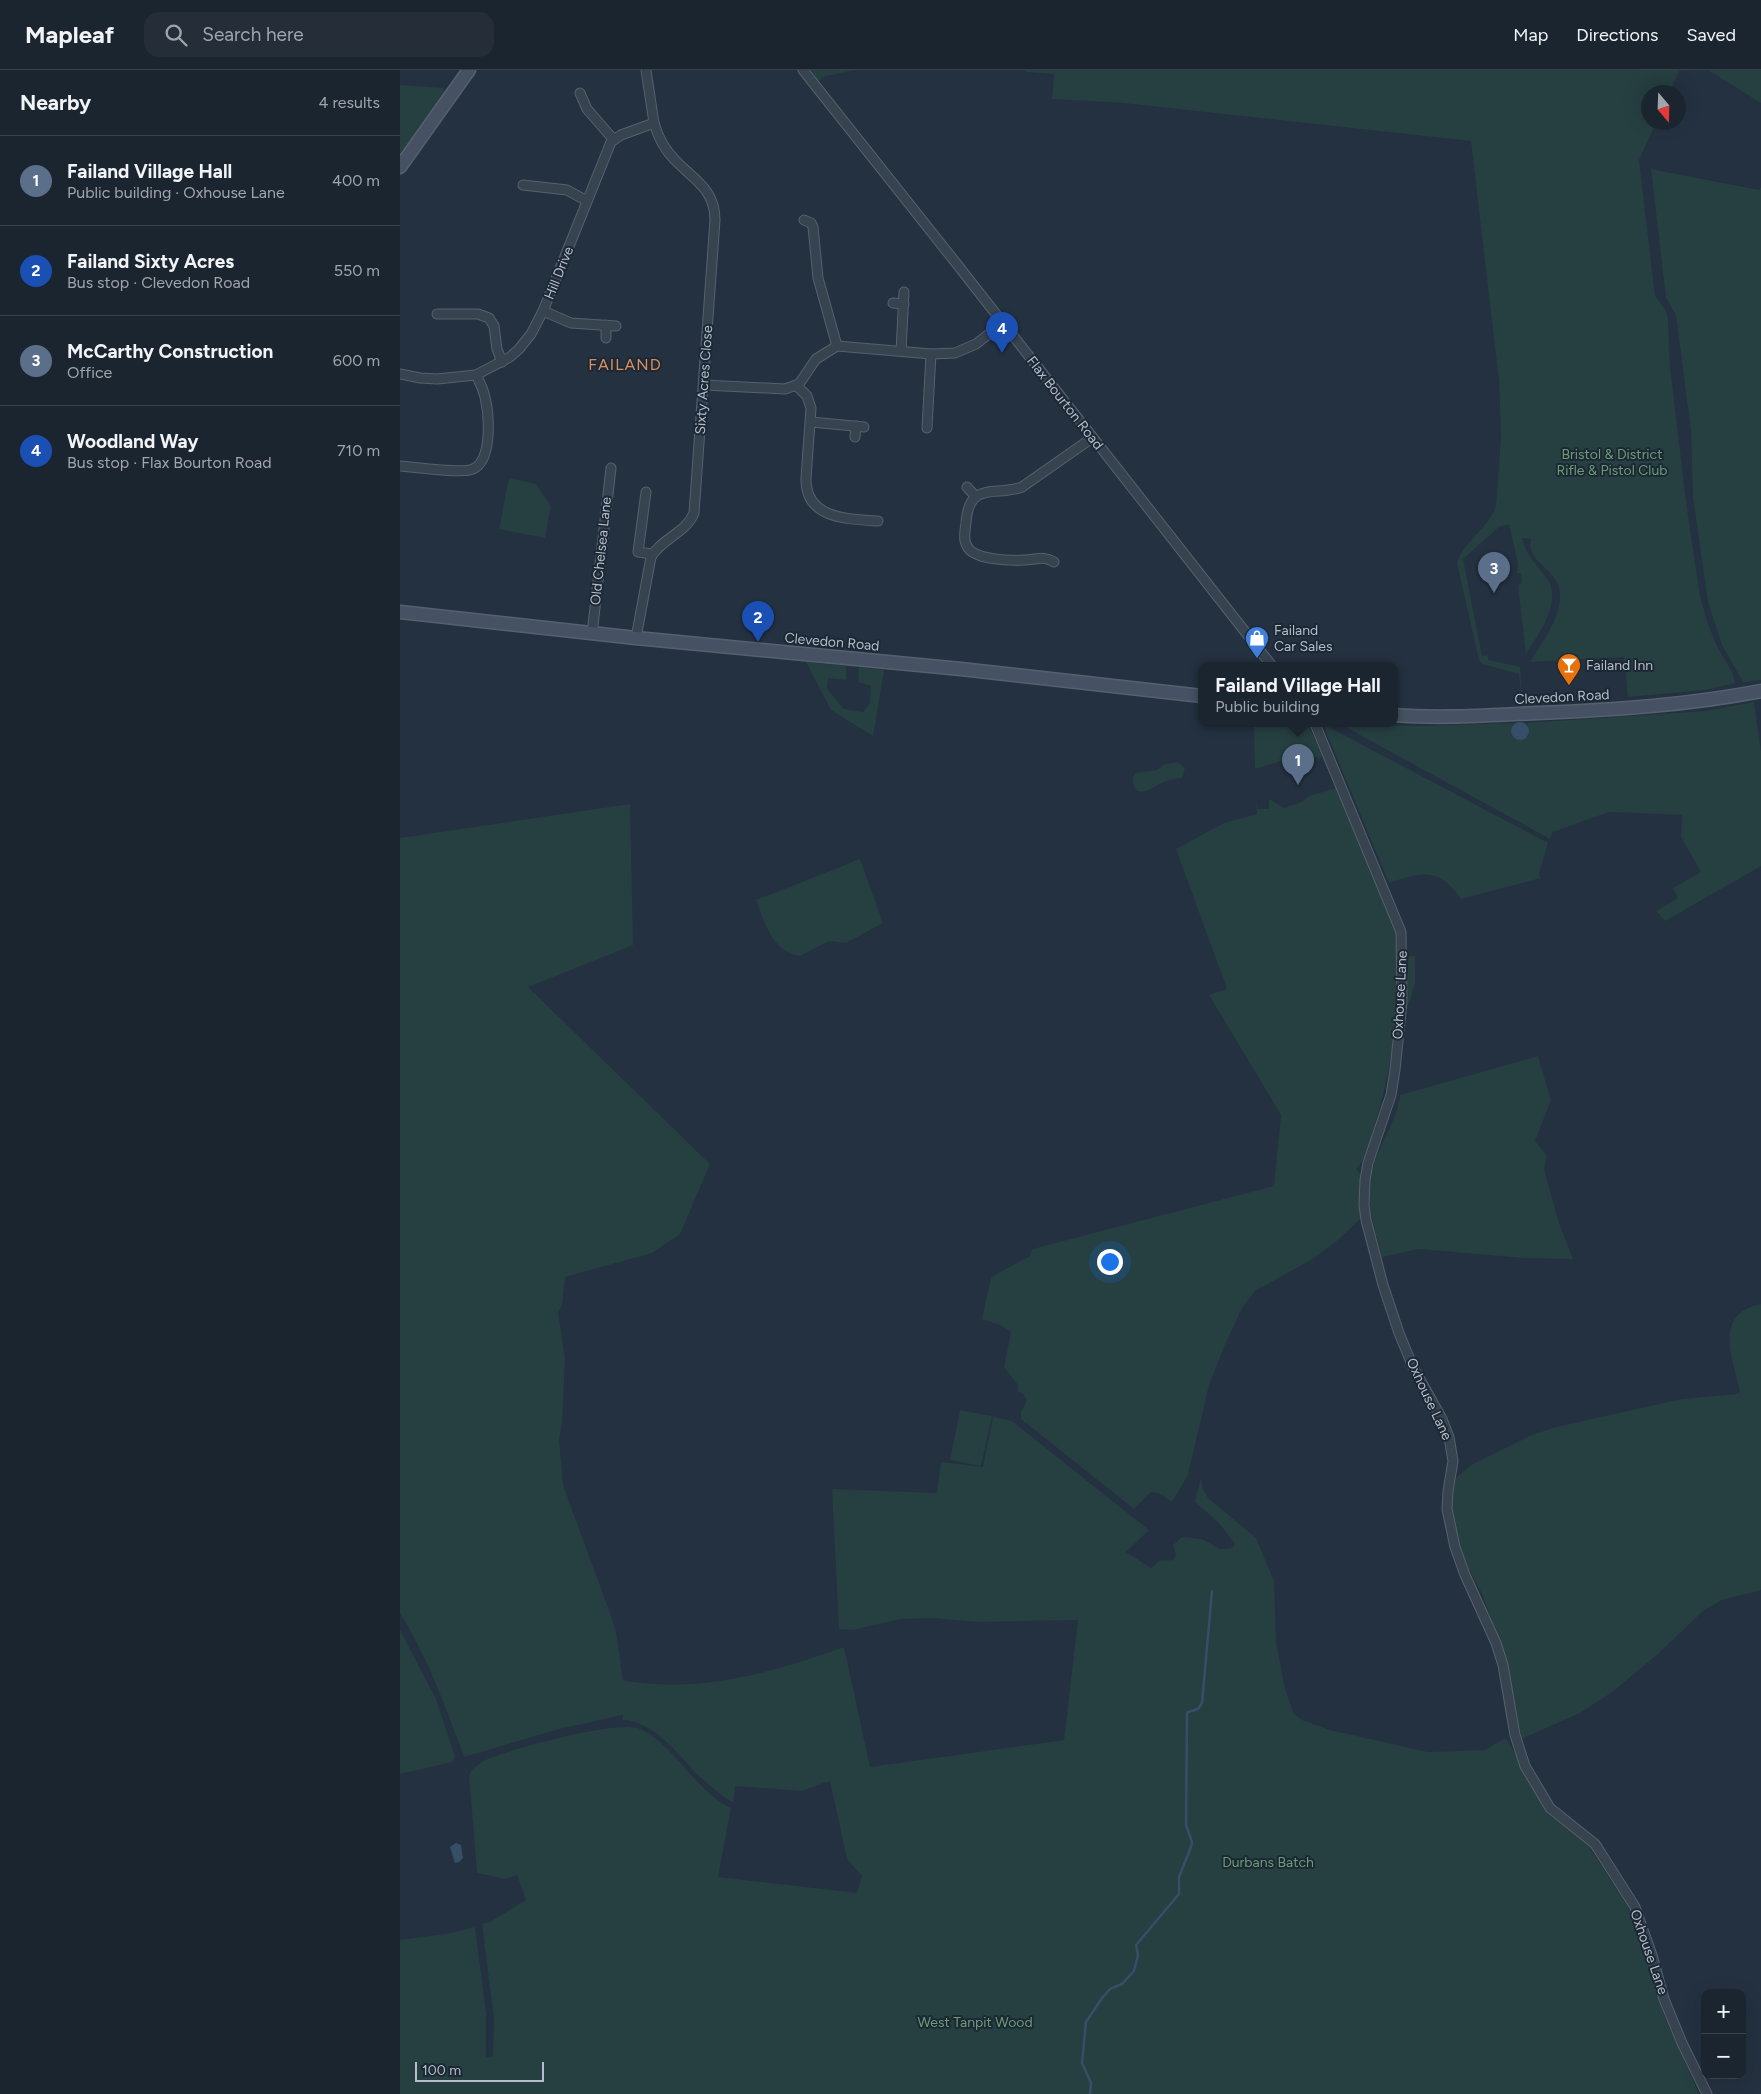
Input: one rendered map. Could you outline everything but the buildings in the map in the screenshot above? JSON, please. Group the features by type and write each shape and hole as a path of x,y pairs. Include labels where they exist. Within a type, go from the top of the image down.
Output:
{"main road":[{"path":"400,167 469,70"},
{"name":"Clevedon Road","path":"400,612 592,634 961,669 1198,696"},
{"name":"Clevedon Road","path":"1398,714 1422,717 1470,717 1632,708 1712,700 1761,691"}],"street":[{"name":"Sixty Acres Close","path":"646,70 654,123 661,141 672,156 706,188 715,215 694,513 687,525 652,554"},
{"name":"Flax Bourton Road","path":"802,70 1269,662"},
{"path":"580,93 591,115 613,139 654,123"},
{"name":"Hill Drive","path":"400,374 420,378 476,376 510,357 526,342 543,311 613,139"},
{"path":"528,189 567,190 587,201"},
{"path":"804,220 811,223 814,227 818,278 837,346"},
{"path":"901,351 904,292"},
{"path":"892,304 904,304"},
{"path":"436,314 458,309 482,314 489,318 494,326 496,345 502,362"},
{"name":"Hill Drive","path":"543,311 570,322 611,326 606,338"},
{"path":"704,384 780,389 796,385 800,382 816,359 837,346 948,354 965,350 984,339 1003,323"},
{"path":"927,428 933,399 932,354"},
{"path":"400,466 465,471 478,466 486,454 488,435 486,402 482,386 476,376"},
{"path":"796,385 806,394 810,401 811,422 806,484 810,499 821,510 833,515 872,524"},
{"path":"811,422 860,427 855,436"},
{"path":"1054,562 1043,552 1022,560 984,557 971,552 965,543 966,522 970,505 976,497 986,492 1022,488 1092,438"},
{"name":"Old Chelsea Lane","path":"592,634 611,468"},
{"path":"967,488 976,497"},
{"path":"636,638 652,554 638,552 646,492"},
{"name":"Oxhouse Lane","path":"1316,727 1401,932 1402,1002 1395,1070 1391,1095 1368,1163 1364,1205 1366,1220 1383,1285 1399,1333 1413,1367 1442,1419 1449,1437 1453,1461 1447,1509 1455,1547 1465,1575 1496,1643 1503,1665 1515,1735 1525,1766 1550,1808 1595,1844 1635,1907 1652,1955 1664,1999 1706,2094"}],"green space":[{"path":"811,70 855,70 826,76 818,81"},
{"name":"Bristol & District Rifle & Pistol Club","path":"1025,70 1680,70 1672,85 1641,85 1641,130 1653,130 1639,160 1655,296 1666,311 1668,319 1670,366 1686,502 1700,596 1716,644 1733,674 1735,683 1706,690 1628,697 1624,657 1530,662 1556,617 1560,597 1559,587 1552,575 1532,553 1531,539 1522,538 1528,554 1551,586 1552,596 1548,617 1526,654 1518,586 1522,582 1521,573 1517,573 1518,564 1509,524 1499,527 1463,559 1482,656 1487,655 1489,660 1520,667 1522,698 1519,674 1483,664 1479,660 1457,563 1464,548 1487,522 1496,506 1501,436 1499,381 1471,141 1124,103 1052,99 1054,74 1027,72"},
{"path":"1708,70 1761,70 1761,103"},
{"path":"400,85 443,88 445,92 400,153"},
{"path":"1651,169 1759,190 1761,187 1761,680 1743,682 1722,645 1708,602 1693,497 1691,431 1676,315 1666,298"},
{"path":"509,478 536,484 551,506 545,538 499,529"},
{"path":"806,662 846,666 846,680 828,678 827,689 844,709 863,712 870,703 871,686 858,682 859,667 884,670 873,736 831,710"},
{"path":"1754,702 1761,751 1761,866 1665,921 1656,911 1678,898 1673,888 1701,872 1681,837 1682,815 1609,812 1553,832 1550,839 1345,727 1515,723 1511,729 1513,736 1528,725 1525,723 1705,711"},
{"path":"1254,727 1309,727 1322,756 1320,759 1307,753 1255,769"},
{"path":"1324,727 1329,727 1548,843 1539,874 1541,878 1461,899 1445,881 1429,875 1411,876 1389,883"},
{"path":"1178,762 1185,768 1182,778 1166,781 1145,791 1140,792 1136,790 1133,777 1136,773 1157,770 1165,764"},
{"path":"1336,788 1397,934 1397,1008 1391,1056 1381,1104 1369,1144 1363,1160 1356,1169 1361,1175 1360,1219 1338,1240 1311,1260 1255,1291 1242,1308 1209,1385 1188,1475 1172,1502 1159,1493 1151,1492 1134,1509 1021,1419 1021,1412 1027,1400 1023,1394 1017,1391 1018,1385 1004,1367 1011,1332 1002,1326 982,1319 991,1277 1030,1256 1032,1250 1040,1247 1274,1186 1281,1115 1209,995 1227,989 1176,849 1224,823 1257,814 1256,798 1258,809 1269,809 1269,799 1284,808 1302,802 1309,796"},
{"path":"630,804 633,945 528,987 710,1164 680,1234 652,1253 565,1277 562,1306 558,1312 565,1359 562,1423 559,1439 563,1485 616,1632 623,1680 657,1684 681,1684 729,1680 776,1669 844,1647 870,1767 1064,1740 1078,1620 978,1622 932,1618 901,1619 853,1630 839,1629 832,1489 937,1493 941,1462 983,1467 993,1417 1012,1421 1149,1530 1126,1552 1151,1568 1159,1561 1173,1560 1176,1555 1173,1545 1182,1537 1202,1539 1220,1549 1232,1548 1235,1544 1219,1523 1195,1502 1201,1477 1202,1487 1208,1498 1256,1538 1274,1581 1276,1642 1285,1689 1294,1714 1302,1720 1330,1730 1428,1752 1485,1750 1506,1738 1548,1814 1588,1845 1631,1912 1665,2018 1699,2094 400,2094 400,1940 451,1933 475,1927 486,2013 486,2057 493,2056 494,2019 482,1924 490,1922 526,1900 517,1875 505,1879 477,1873 469,1775 482,1762 513,1750 562,1737 610,1728 628,1727 640,1729 664,1746 707,1791 731,1808 718,1877 857,1893 862,1876 847,1859 830,1781 801,1791 735,1786 733,1803 699,1776 665,1740 645,1726 622,1720 623,1715 559,1729 464,1757 428,1665 400,1613 400,838"},
{"path":"860,859 883,923 846,943 829,941 800,956 783,949 766,927 756,900"},
{"path":"1410,956 1415,956 1415,983 1409,1005 1406,980"},
{"path":"1538,1056 1551,1100 1535,1141 1547,1156 1544,1169 1559,1223 1573,1259 1524,1258 1419,1249 1382,1257 1370,1205 1369,1184 1374,1164 1395,1116 1400,1095"},
{"path":"1761,1304 1761,1590 1722,1600 1703,1611 1658,1654 1611,1693 1580,1713 1519,1740 1506,1659 1483,1596 1460,1552 1450,1507 1453,1484 1457,1477 1473,1464 1530,1436 1552,1428 1681,1399 1737,1394 1740,1391 1730,1351 1731,1327 1736,1317 1746,1309"},
{"path":"960,1410 992,1416 981,1466 950,1460"},
{"path":"400,1630 436,1699 455,1757 452,1762 400,1774"}],"water":[{"path":"1520,722 1526,725 1529,731 1526,737 1520,740 1514,737 1511,731 1514,725"},
{"path":"456,1843 461,1845 463,1858 455,1863 450,1847"}],"waterway":[{"path":"1090,2094 1091,2083 1082,2063 1086,2022 1110,1989 1122,1984 1134,1971 1138,1955 1136,1945 1179,1894 1179,1877 1191,1847 1192,1842 1186,1825 1187,1714 1198,1709 1202,1703 1212,1591"}],"place":[{"name":"Woodland Way","path":"1002,353"},
{"name":"McCarthy Construction","path":"1494,593"},
{"name":"Failand Sixty Acres","path":"758,642"},
{"name":"Failand Car Sales","path":"1257,659"},
{"name":"Failand Inn","path":"1569,686"},
{"name":"Failand Village Hall","path":"1298,785"}],"district":[{"name":"FAILAND","path":"625,364"}],"park label":[{"name":"Durbans Batch","path":"1268,1862"},
{"name":"West Tanpit Wood","path":"975,2022"}]}
